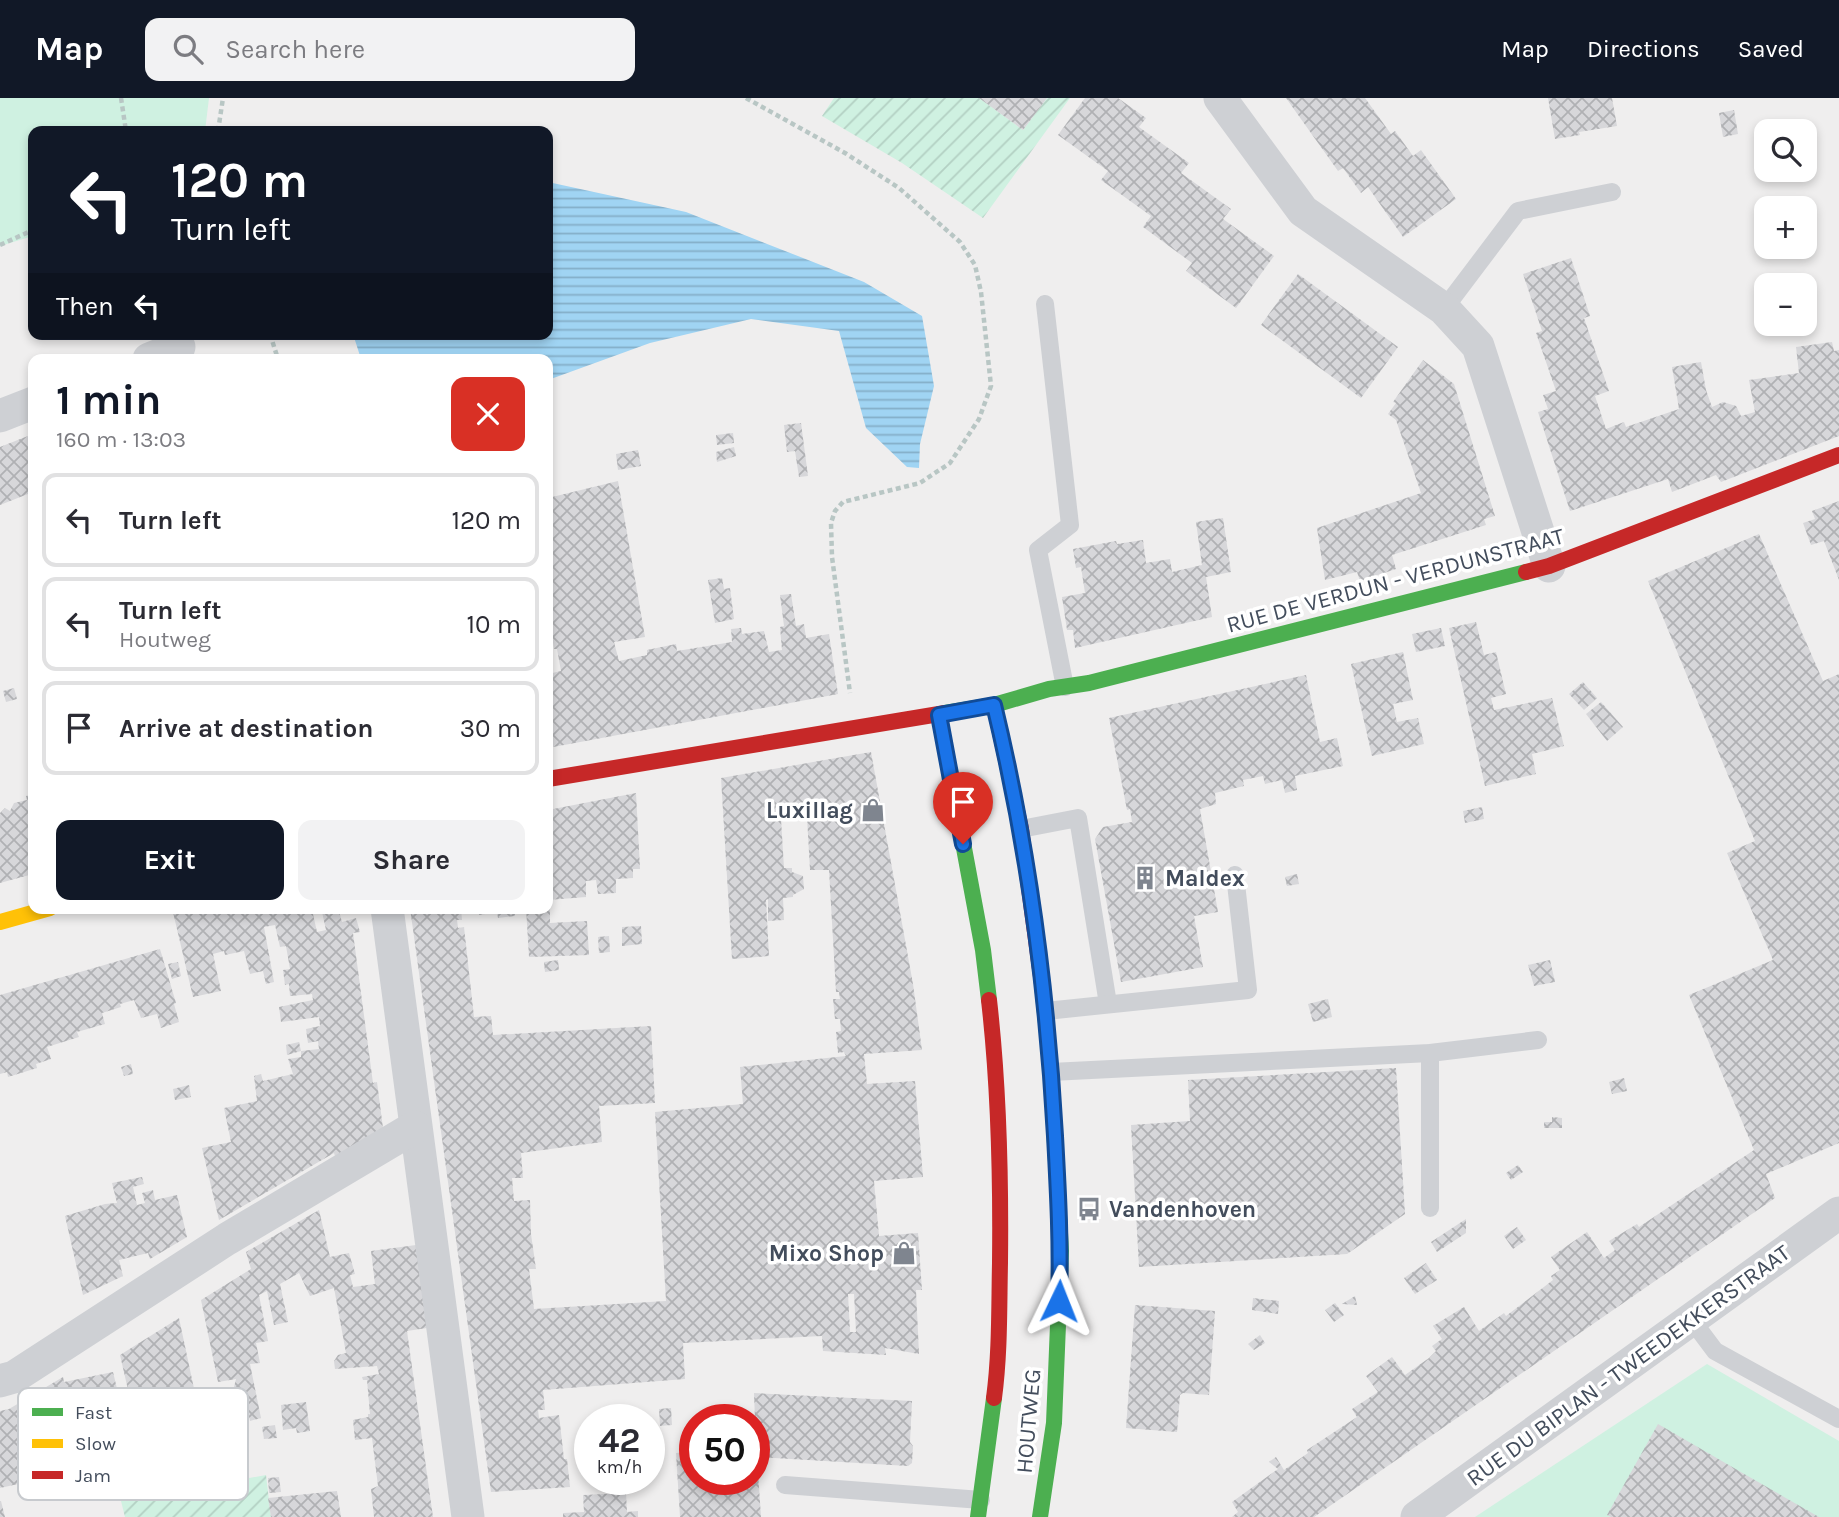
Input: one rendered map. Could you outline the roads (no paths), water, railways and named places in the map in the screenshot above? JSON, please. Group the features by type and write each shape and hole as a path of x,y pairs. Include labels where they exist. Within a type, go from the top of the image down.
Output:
{"main road":[{"name":"RUE DE VERDUN - VERDUNSTRAAT","path":"553,778 994,705 1049,689 1549,566 1839,455"},
{"name":"HOUTWEG","path":"994,705 1021,829 1046,1011 1051,1072 1061,1251 1054,1423 1041,1517"},
{"name":"HOUTWEG","path":"939,715 982,950 995,1052 1001,1178 998,1366 979,1508"},
{"path":"0,922 29,914"}],"street":[{"path":"1220,98 1303,211 1444,309 1478,346 1549,566"},
{"path":"162,354 179,347"},
{"path":"0,416 28,405"},
{"path":"388,914 468,1517"},
{"path":"0,1381 14,1377 227,1239 415,1127"},
{"name":"RUE DU BIPLAN - TWEEDEKKERSTRAAT","path":"1417,1517 1839,1213"}],"lane":[{"path":"1444,309 1518,211 1612,192"},
{"path":"1045,304 1070,525 1038,550 1065,687"},
{"path":"1021,829 1078,818 1108,1004"},
{"path":"1046,1011 1248,990 1235,875"},
{"path":"1051,1072 1430,1053 1538,1040"},
{"path":"1430,1053 1430,1208"},
{"path":"1691,1319 1715,1351 1839,1419"},
{"path":"785,1485 979,1508"}],"water":[{"path":"553,183 686,212 864,282 922,316 934,386 920,444 919,468 907,467 866,428 839,331 751,319 650,343 553,378 553,354 359,354 355,340 553,340"}],"place":[{"name":"Luxillag","path":"873,810"},
{"name":"Maldex","path":"1145,878"},
{"name":"Vandenhoven","path":"1089,1209"},
{"name":"Mixo Shop","path":"904,1253"}]}
